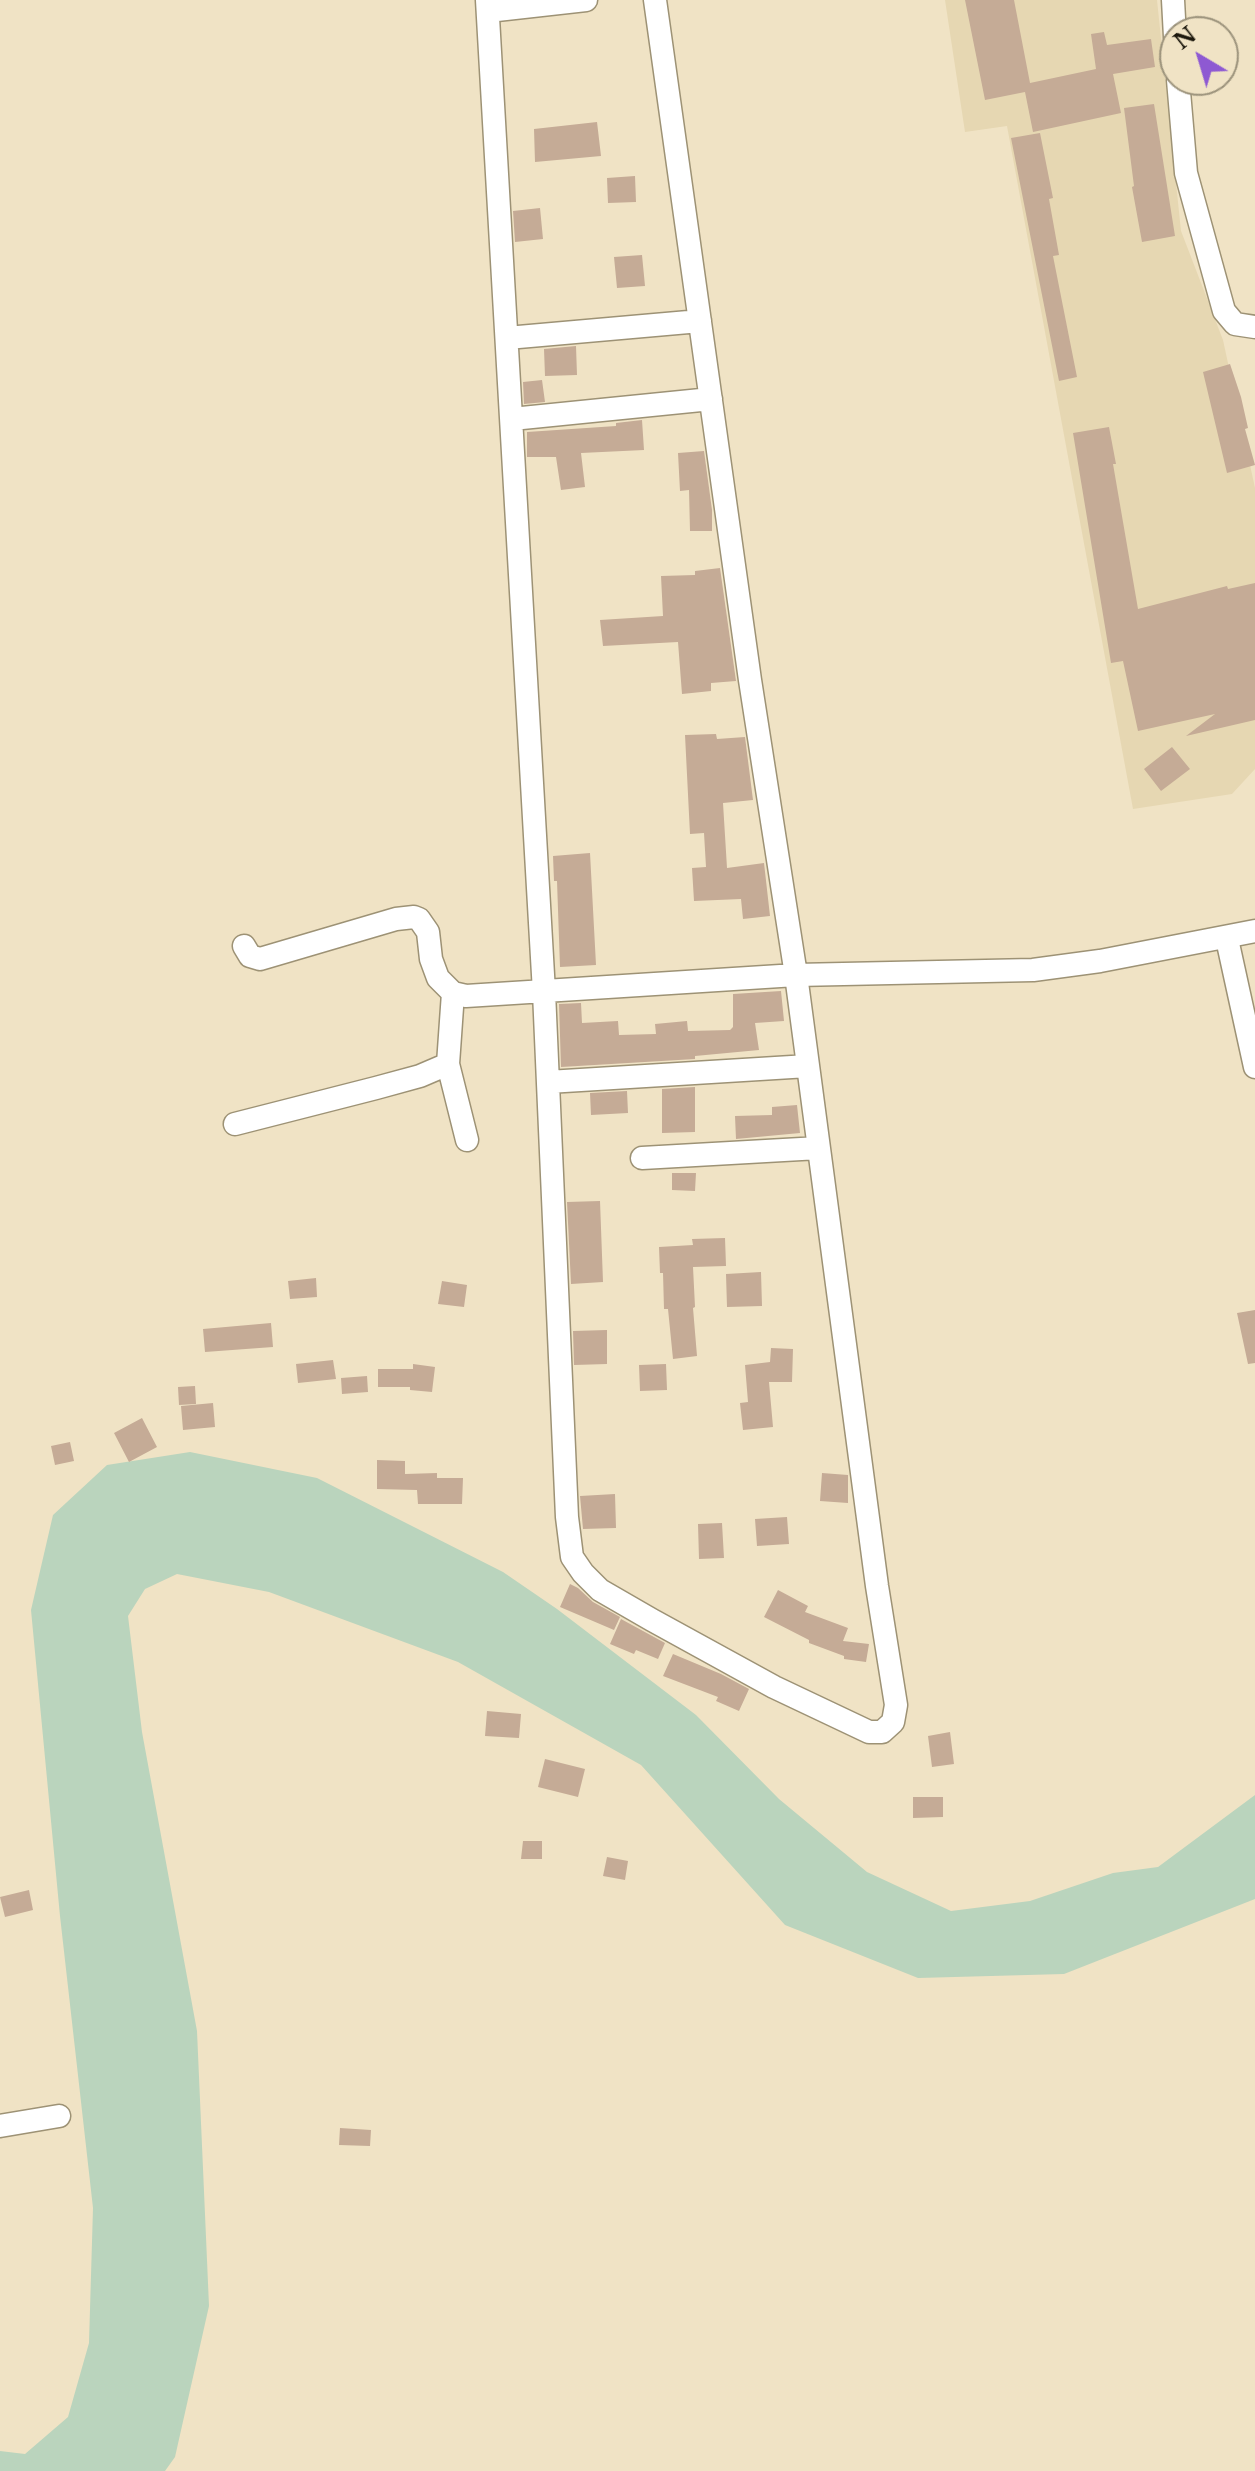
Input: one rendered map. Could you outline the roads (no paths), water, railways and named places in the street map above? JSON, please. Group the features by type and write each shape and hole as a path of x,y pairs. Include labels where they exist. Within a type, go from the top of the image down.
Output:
{"street":[{"path":"586,0 487,6 544,992 567,1517 572,1557 600,1590 774,1687 869,1732 882,1732 893,1722 896,1705 877,1586 796,975 750,680 655,0"},
{"path":"1179,96 1186,173 1224,311 1235,324 1255,327"},
{"path":"507,338 700,321"},
{"path":"512,419 711,399"},
{"path":"244,946 250,956 260,959 408,916 419,919 424,926 438,978 453,993 466,996 796,975 1033,970 1227,939 1255,931"},
{"path":"1227,939 1255,1067"},
{"path":"453,993 448,1064 467,1140"},
{"path":"235,1124 391,1084 448,1064"},
{"path":"548,1082 808,1066"},
{"path":"642,1158 819,1148"},
{"path":"0,2126 59,2116"}]}
